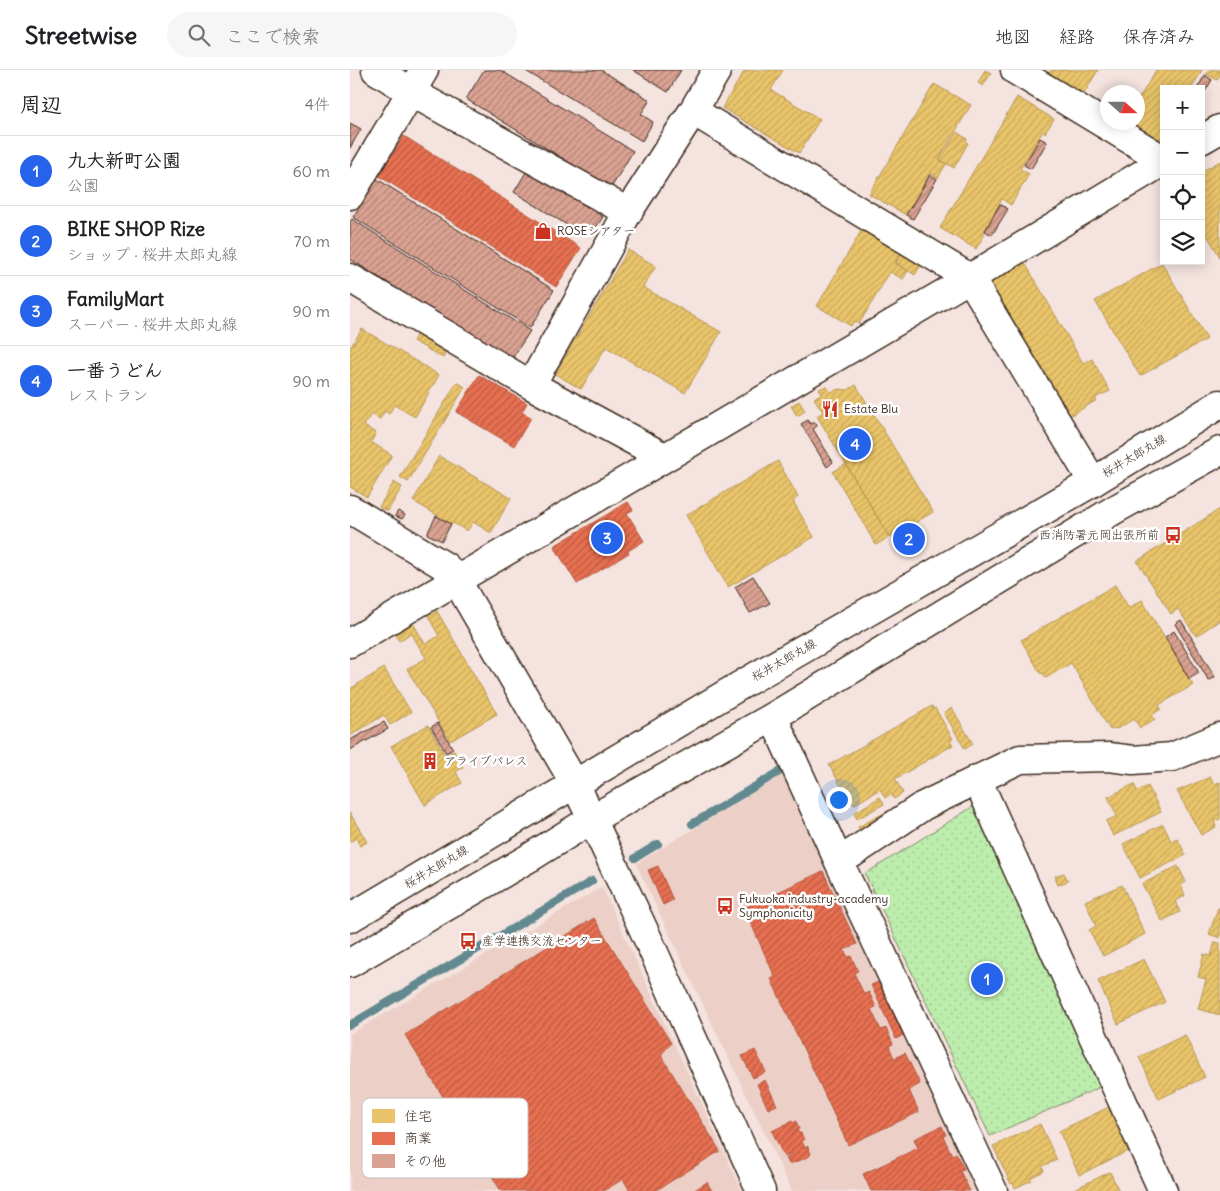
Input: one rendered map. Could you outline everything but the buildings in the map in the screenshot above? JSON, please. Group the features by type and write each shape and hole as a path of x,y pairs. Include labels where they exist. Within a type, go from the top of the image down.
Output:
{"street":[{"path":"376,70 417,81 628,212"},
{"path":"531,385 628,212 717,70"},
{"path":"1015,70 1160,158"},
{"path":"350,194 417,81"},
{"path":"693,111 970,278 1093,482"},
{"path":"1205,138 1220,129"},
{"path":"350,643 970,278 1160,162"},
{"path":"350,278 531,385 664,457"},
{"name":"桜井太郎丸線","path":"350,918 746,682 1093,482 1220,404"},
{"path":"350,963 529,858 592,818 772,717 1114,510 1220,451"},
{"path":"350,509 446,567 457,581 575,784 592,818 761,1191"},
{"path":"772,717 994,1191"},
{"path":"839,862 923,806 1020,758 1109,757 1133,760 1172,758 1220,737"},
{"path":"977,780 1163,1191"}],"shaded area":[{"path":"783,774 977,1191 792,1191 636,864"},
{"path":"602,887 742,1191 350,1191 350,1034"}],"green space":[{"path":"974,806 982,808 1107,1084 990,1136 865,874"}],"waterway":[{"path":"692,824 779,772"},
{"path":"635,858 658,844"},
{"path":"350,1025 592,881"}],"place":[{"name":"ROSEシアター","path":"543,231"},
{"name":"Estate Blu","path":"830,409"},
{"name":"一番うどん","path":"855,444"},
{"name":"西消防署元岡出張所前","path":"1173,535"},
{"name":"FamilyMart","path":"607,538"},
{"name":"BIKE SHOP Rize","path":"909,539"},
{"name":"アライブパレス","path":"430,761"},
{"name":"Fukuoka industry-academy Symphonicity","path":"725,906"},
{"name":"産学連携交流センター","path":"468,941"},
{"name":"九大新町公園","path":"987,979"}]}
